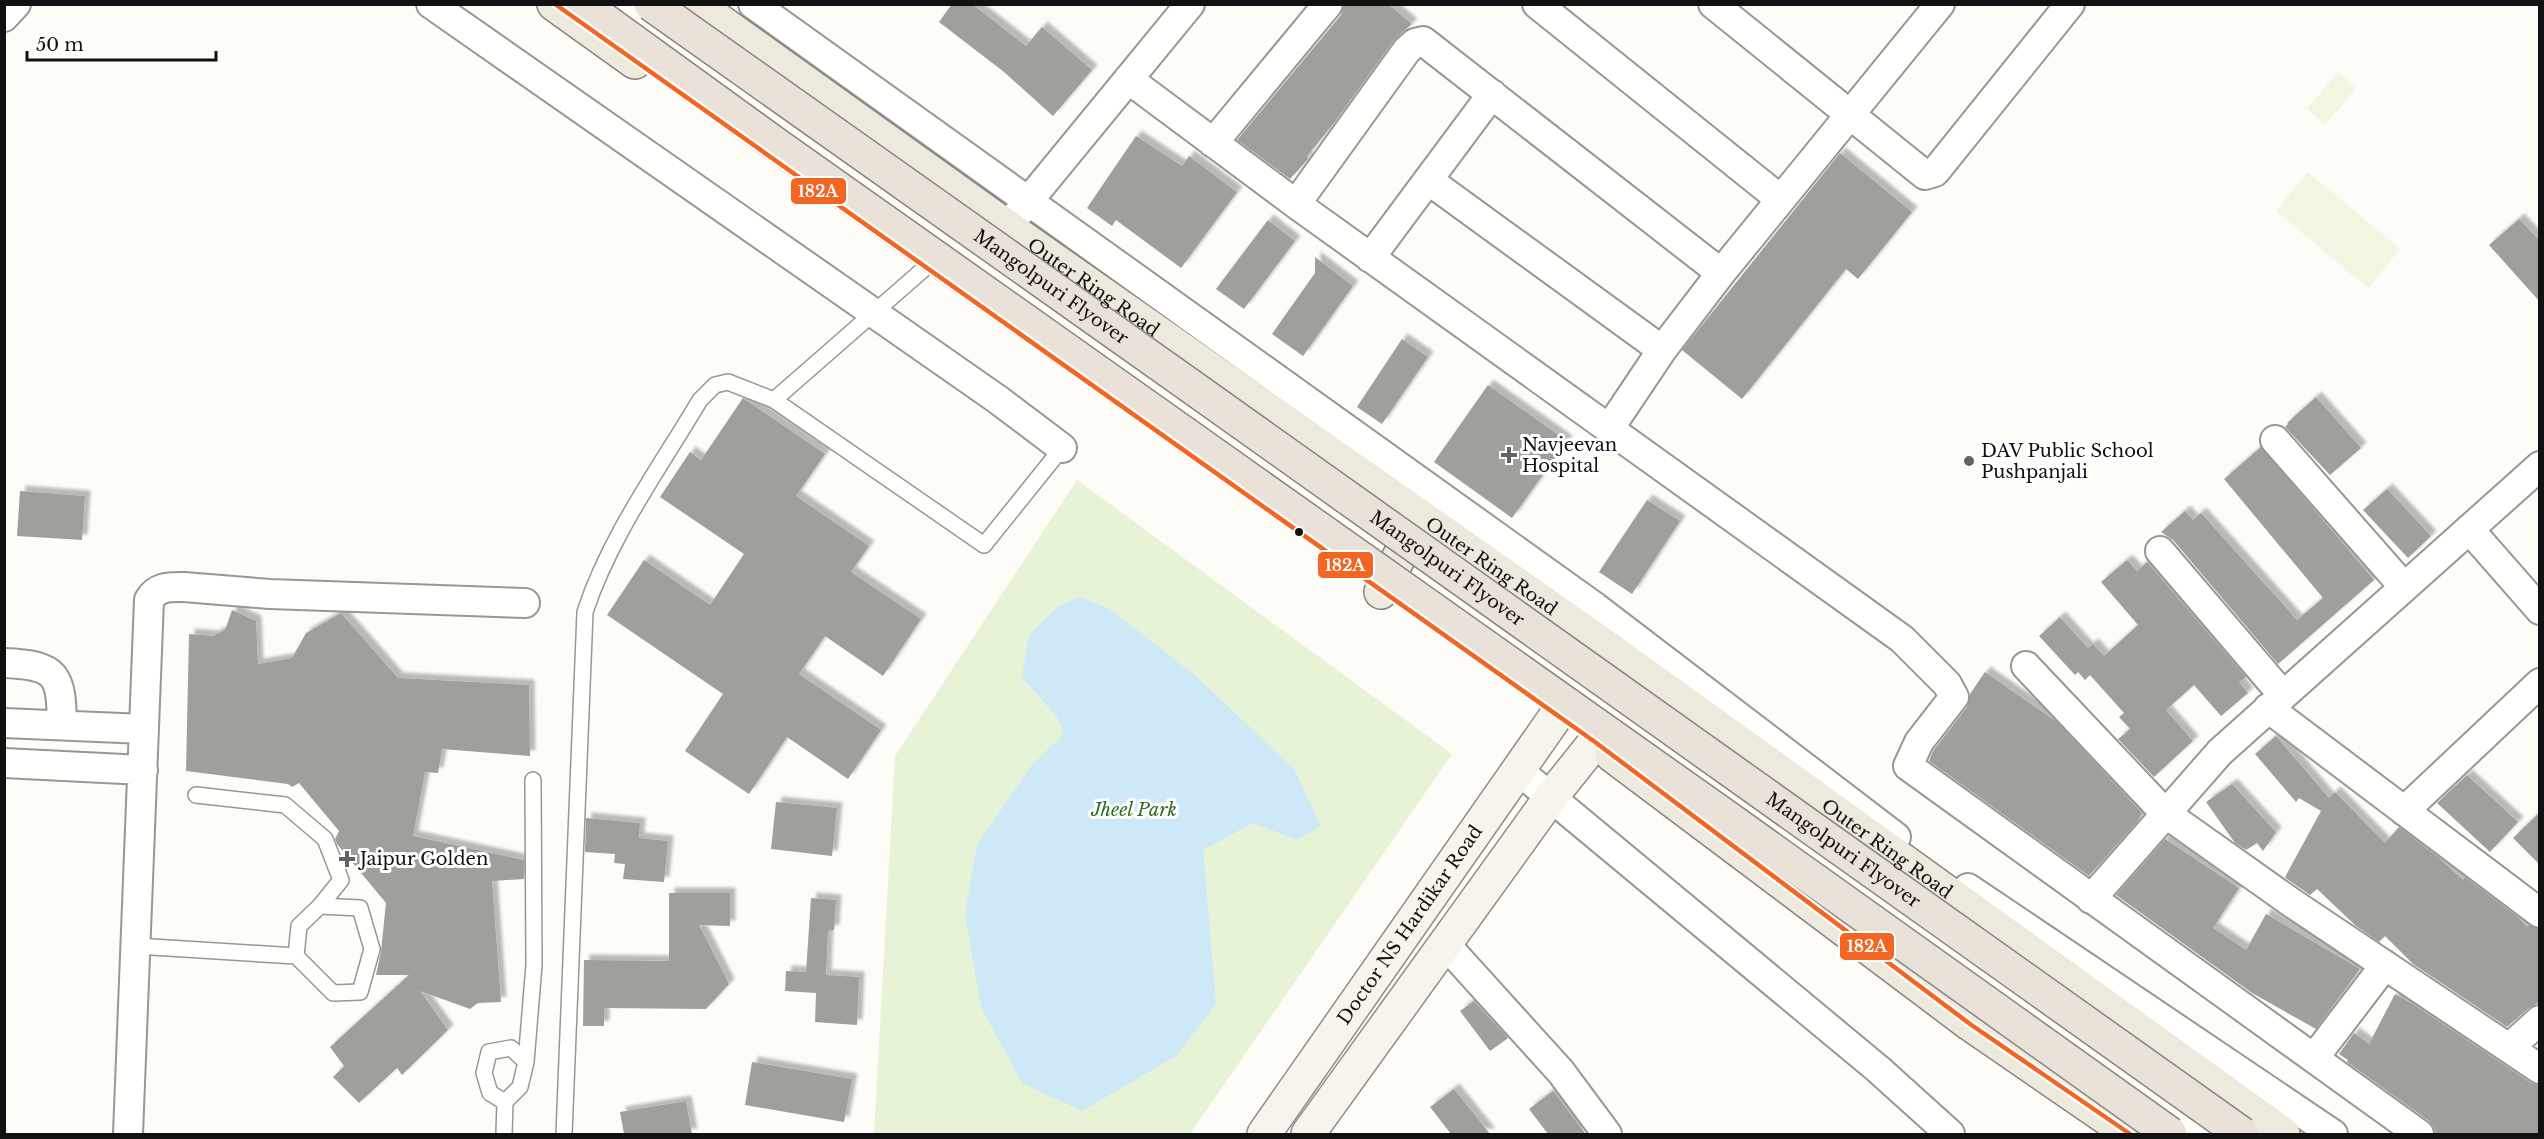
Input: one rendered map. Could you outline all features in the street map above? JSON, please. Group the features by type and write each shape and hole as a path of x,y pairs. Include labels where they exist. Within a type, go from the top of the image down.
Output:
{"highway":[{"path":"582,4 793,157 1730,819 2170,1134"},
{"name":"Mangolpuri Flyover","path":"651,4 1192,387 2240,1119"}],"main road":[{"path":"554,4 1595,742 1970,1024 2130,1134"},
{"name":"Outer Ring Road","path":"696,4 1007,227 1602,644 1837,814 2240,1119 2283,1134"},
{"path":"1381,592 1420,516"},
{"path":"1782,883 1837,814"},
{"path":"2220,1134 2240,1119"}],"street":[{"path":"4,16 16,4"},
{"path":"431,4 997,399 1062,448"},
{"path":"753,4 1596,607 1925,859 2333,1134"},
{"path":"1007,227 1190,4"},
{"path":"1213,143 1328,4"},
{"path":"1537,4 1780,199"},
{"path":"1713,4 1925,175 1931,174 2070,4"},
{"path":"1609,429 1662,350 1721,273 1940,4"},
{"path":"1296,204 1407,50 1415,43 1423,41 1721,273"},
{"path":"1128,79 1296,204 1902,639 1932,667 1947,684 1954,697 1919,742 1908,766 2419,1134"},
{"path":"1371,258 1492,94"},
{"path":"1428,180 1662,350"},
{"path":"2275,440 2404,587"},
{"path":"2091,899 2220,752 2540,466"},
{"path":"2469,529 2540,610"},
{"path":"2160,551 2275,701 2404,811 2540,913"},
{"path":"128,1134 149,600 153,593 160,589 184,587 270,594 525,603"},
{"path":"4,663 35,664 52,676 61,690 62,725"},
{"path":"2026,666 2165,813 2292,903 2540,1069"},
{"path":"2404,811 2540,683"},
{"name":"Doctor NS Hardikar Road","path":"1264,1134 1556,716"},
{"path":"4,723 144,729"},
{"name":"Doctor NS Hardikar Road","path":"1308,1134 1551,797 1595,742"},
{"path":"4,763 143,770"},
{"path":"1519,771 1878,1069 1950,1134"},
{"path":"1445,944 1561,1072 1607,1134"},
{"path":"2314,1058 2385,965"},
{"path":"2509,1048 2540,1020"}],"lane":[{"path":"774,400 925,268"},
{"path":"564,1134 585,612 596,577 616,539 700,400 715,385 728,382 774,400 984,544 1062,448"},
{"path":"504,1134 505,1102 520,1088 526,1062 534,965 532,780"},
{"path":"196,795 285,806 325,839 341,880 299,927 296,956"},
{"path":"136,946 296,956 333,993 360,992 372,949 360,908 320,906"},
{"path":"505,1102 490,1093 484,1073 489,1052 510,1048 526,1062"}],"green space":[{"path":"2338,72 2356,88 2325,125 2307,109"},
{"path":"2308,172 2400,249 2368,288 2276,211"},
{"name":"Jheel Park","path":"1077,480 1452,754 1190,1134 874,1134 895,756"}],"water":[{"path":"1080,597 1110,609 1197,677 1294,769 1321,826 1297,840 1253,823 1203,850 1216,1004 1176,1056 1082,1111 1022,1083 981,1007 965,913 977,845 1031,766 1064,734 1058,718 1022,677 1029,635 1058,607"}],"building":[{"path":"952,4 972,4 1026,46 1042,27 1092,70 1053,116 1004,72 939,22"},
{"path":"1344,4 1388,4 1412,24 1394,40 1307,156 1308,159 1290,179 1237,140 1341,15"},
{"path":"1136,136 1182,166 1189,156 1237,192 1181,268 1116,220 1112,226 1087,208"},
{"path":"1840,153 1912,212 1858,279 1846,269 1742,399 1682,350"},
{"path":"2519,219 2540,241 2540,302 2489,245"},
{"path":"1268,220 1295,241 1244,309 1216,289"},
{"path":"1315,257 1353,286 1303,356 1272,334 1315,273"},
{"path":"1402,339 1428,357 1382,424 1357,407"},
{"path":"1488,385 1567,441 1512,518 1434,462"},
{"path":"2316,397 2361,448 2330,475 2285,427"},
{"path":"743,398 825,454 796,496 869,546 851,572 921,619 883,676 825,636 799,674 881,730 848,779 787,737 749,794 685,751 723,694 607,615 644,560 710,605 744,554 660,497 690,452 701,460"},
{"path":"2261,447 2374,580 2278,664 2173,540 2161,532 2185,511 2193,520 2201,513 2297,620 2323,598 2224,479"},
{"path":"2387,489 2431,536 2408,558 2363,510"},
{"path":"20,491 85,496 82,540 17,536"},
{"path":"1647,500 1680,521 1632,594 1599,572"},
{"path":"2127,560 2137,571 2147,562 2246,677 2239,682 2248,693 2221,716 2194,685 2166,710 2193,741 2154,777 2118,739 2130,729 2119,717 2124,713 2090,675 2085,680 2078,672 2075,675 2039,636 2060,617 2088,648 2093,644 2104,656 2138,625 2101,582"},
{"path":"232,610 256,621 258,664 292,658 306,633 341,613 398,678 529,685 530,756 442,749 438,773 425,772 413,836 524,860 524,879 492,881 501,1002 478,1003 470,1009 420,991 448,1030 402,1075 397,1068 359,1103 333,1077 344,1066 330,1047 409,975 376,975 386,903 337,844 335,839 339,831 299,783 292,787 288,784 186,771 189,634 213,636 225,630"},
{"path":"1985,672 2057,722 2142,813 2138,821 2089,876 1929,761 1933,751 1967,707 1970,694"},
{"path":"2276,736 2329,798 2335,792 2385,843 2399,827 2463,880 2465,877 2518,917 2527,927 2529,925 2540,929 2540,1002 2529,1008 2507,1027 2413,964 2385,936 2379,942 2356,926 2317,889 2310,895 2285,877 2321,811 2299,798 2296,802 2255,754"},
{"path":"2467,775 2518,822 2490,852 2437,803"},
{"path":"2232,784 2276,832 2263,851 2257,843 2246,850 2235,843 2206,802"},
{"path":"776,802 837,808 832,856 771,849"},
{"path":"2540,812 2540,865 2513,838"},
{"path":"586,818 640,823 639,838 668,841 664,882 623,879 625,864 614,863 615,854 585,852"},
{"path":"2165,839 2239,888 2213,928 2246,950 2266,914 2360,969 2316,1029 2252,993 2116,895"},
{"path":"669,893 730,893 730,926 699,925 729,984 706,1009 604,1008 604,1026 583,1026 584,960 669,961"},
{"path":"811,898 836,900 834,930 828,931 826,975 859,977 857,1025 815,1022 816,993 785,991 786,971 806,972"},
{"path":"2395,994 2531,1083 2540,1085 2540,1134 2435,1134 2434,1127 2429,1121 2347,1062 2348,1060 2339,1054 2354,1033 2369,1044"},
{"path":"1474,1001 1508,1038 1490,1051 1460,1011"},
{"path":"752,1062 852,1079 844,1122 745,1105"},
{"path":"1454,1089 1490,1134 1451,1134 1430,1107"},
{"path":"1553,1091 1586,1134 1548,1134 1529,1109"},
{"path":"686,1101 692,1134 624,1134 620,1112"}],"transit line":[{"name":"182A","path":"555,4 1595,742 1970,1024 2130,1134"}],"place":[{"name":"Navjeevan Hospital","path":"1509,455"},
{"name":"DAV Public School Pushpanjali","path":"1969,461"},
{"name":"Jaipur Golden","path":"347,859"}]}
